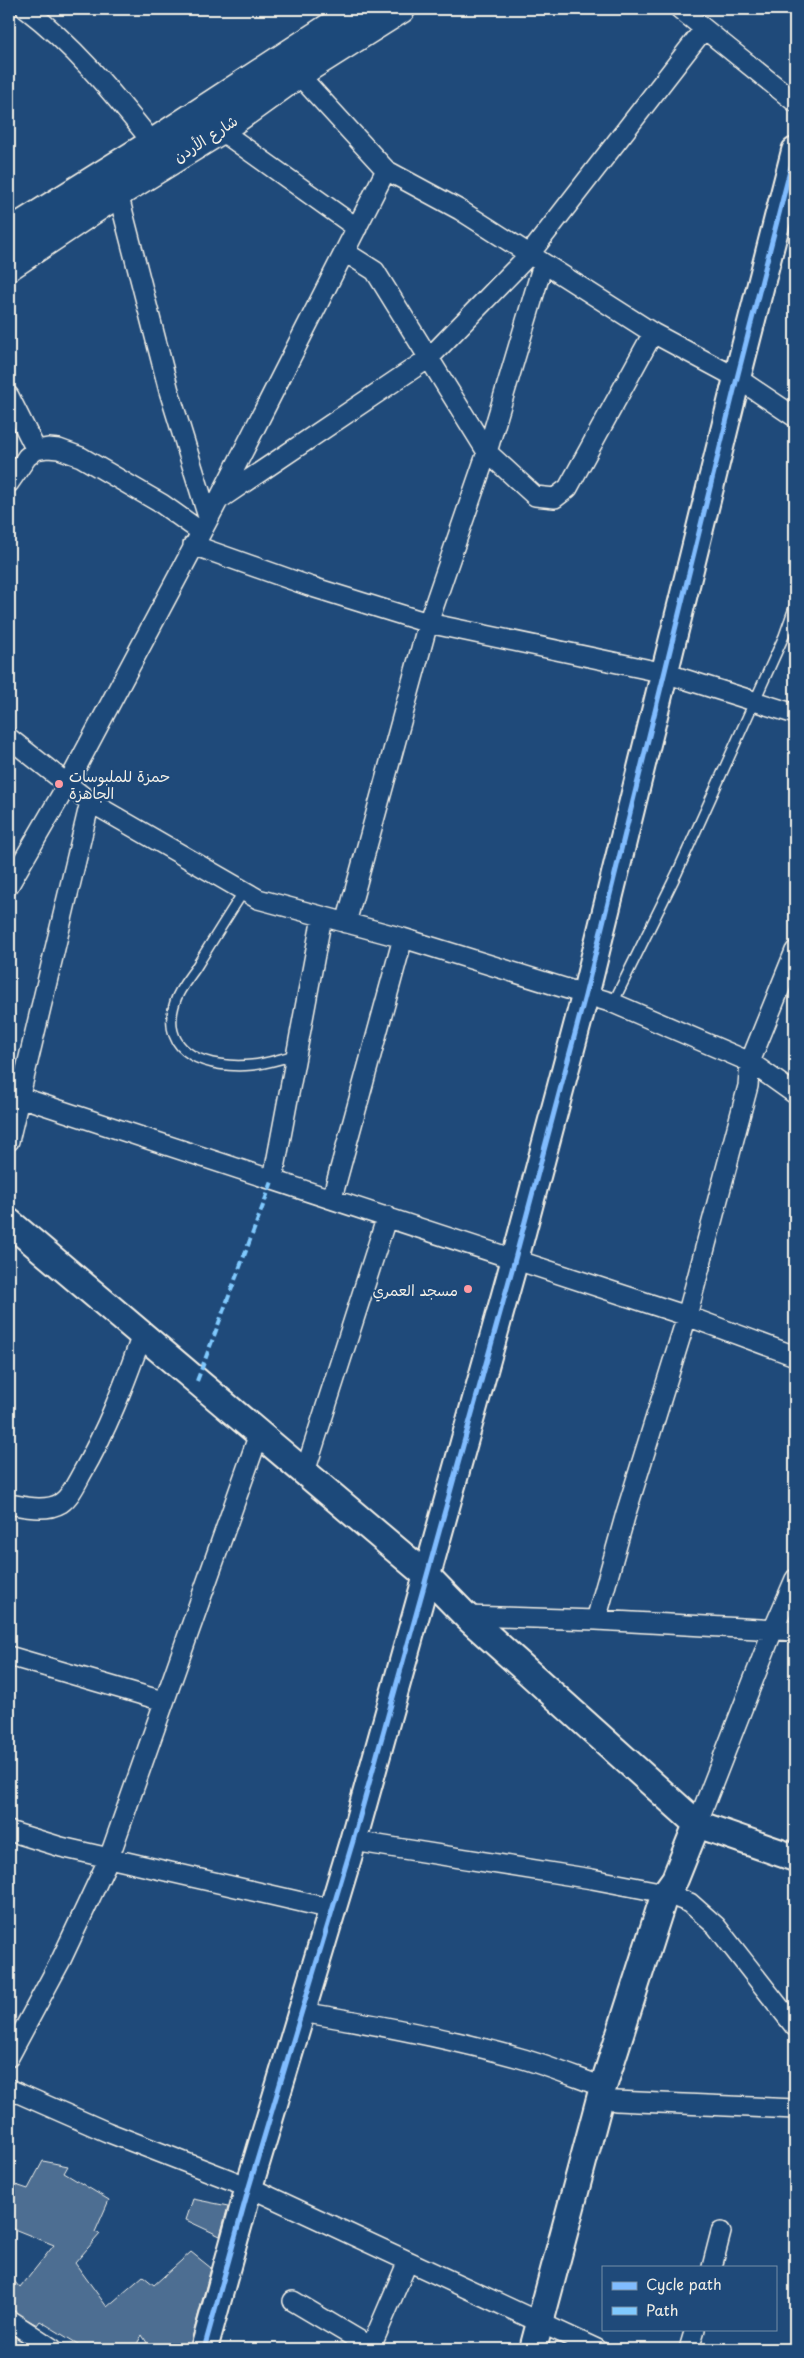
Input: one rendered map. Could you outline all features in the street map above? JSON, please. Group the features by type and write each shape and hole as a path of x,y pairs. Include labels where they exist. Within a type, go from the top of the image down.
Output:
{"highway":[{"name":"شارع الأردن","path":"9,266 118,193 220,130 298,74 401,9"},
{"name":"شارع الأردن","path":"9,233 154,143 349,12"}],"street":[{"path":"26,9 50,27 97,75 154,143"},
{"path":"42,9 50,27"},
{"path":"680,9 795,102"},
{"path":"219,500 429,358 536,260 704,28"},
{"path":"298,74 386,170 460,210 653,333 737,378 795,417"},
{"path":"220,130 357,228"},
{"path":"204,2349 249,2187 353,1841 515,1259 585,996 737,378 787,213 795,151"},
{"path":"9,885 67,785 200,531 219,500 386,170"},
{"path":"118,193 169,391 200,531"},
{"path":"345,252 375,271 486,452 535,496 555,498 568,488 653,333"},
{"path":"346,922 428,623 486,452 536,260"},
{"path":"9,396 36,450"},
{"path":"9,483 27,457 36,450 59,449 81,457 162,504 200,531 309,586 428,623 665,673 795,714"},
{"path":"9,738 90,802 244,891 273,904 403,938 585,996 613,1003 750,1062 795,1094"},
{"path":"9,1142 90,802"},
{"path":"273,1179 322,917"},
{"path":"332,1198 403,938"},
{"path":"596,1620 626,1513 688,1316 748,1086 750,1062 795,951"},
{"path":"20,1097 688,1316 795,1356"},
{"path":"305,1472 387,1216"},
{"path":"9,1222 426,1575 466,1616 697,1824 795,1858"},
{"path":"9,1504 35,1508 50,1507 62,1502 74,1488 100,1442 142,1335"},
{"path":"9,2058 15,2031 90,1902 108,1858 259,1434"},
{"path":"532,2349 548,2334 609,2094 672,1890 773,1630 795,1579"},
{"path":"466,1616 596,1620 795,1631"},
{"path":"9,1656 163,1701"},
{"path":"9,1831 61,1847 332,1909"},
{"path":"353,1841 672,1890 698,1908 716,1926 795,2027"},
{"path":"301,2012 405,2030 522,2058 609,2094 795,2109"},
{"path":"9,2090 107,2132 249,2187 408,2261 548,2334 597,2349"},
{"path":"712,2266 721,2232"},
{"path":"292,2301 372,2348 408,2261"},
{"path":"9,2320 53,2349"},
{"path":"689,2349 695,2330"}],"lane":[{"path":"613,1003 677,873 795,605"},
{"path":"244,891 175,1000 172,1021 176,1038 183,1051 197,1059 225,1064 251,1065 297,1055"}],"building":[{"path":"43,2161 68,2166 64,2173 109,2200 95,2232 100,2234 75,2263 107,2307 143,2276 154,2285 191,2252 211,2268 189,2349 151,2349 142,2335 134,2349 86,2349 40,2321 37,2325 9,2309 9,2275 20,2288 54,2245 9,2227 16,2185 28,2189"},
{"path":"193,2199 228,2206 220,2236 186,2220"},
{"path":"9,2333 23,2342 17,2349 9,2349"}],"marked path":[{"path":"197,1381 273,1179"}],"cycle path":[{"path":"204,2349 249,2187 353,1841 515,1259 585,996 737,378 795,151"}],"place":[{"name":"حمزة للملبوسات الجاهزة","path":"59,784"},
{"name":"مسجد العمري","path":"468,1289"}]}
